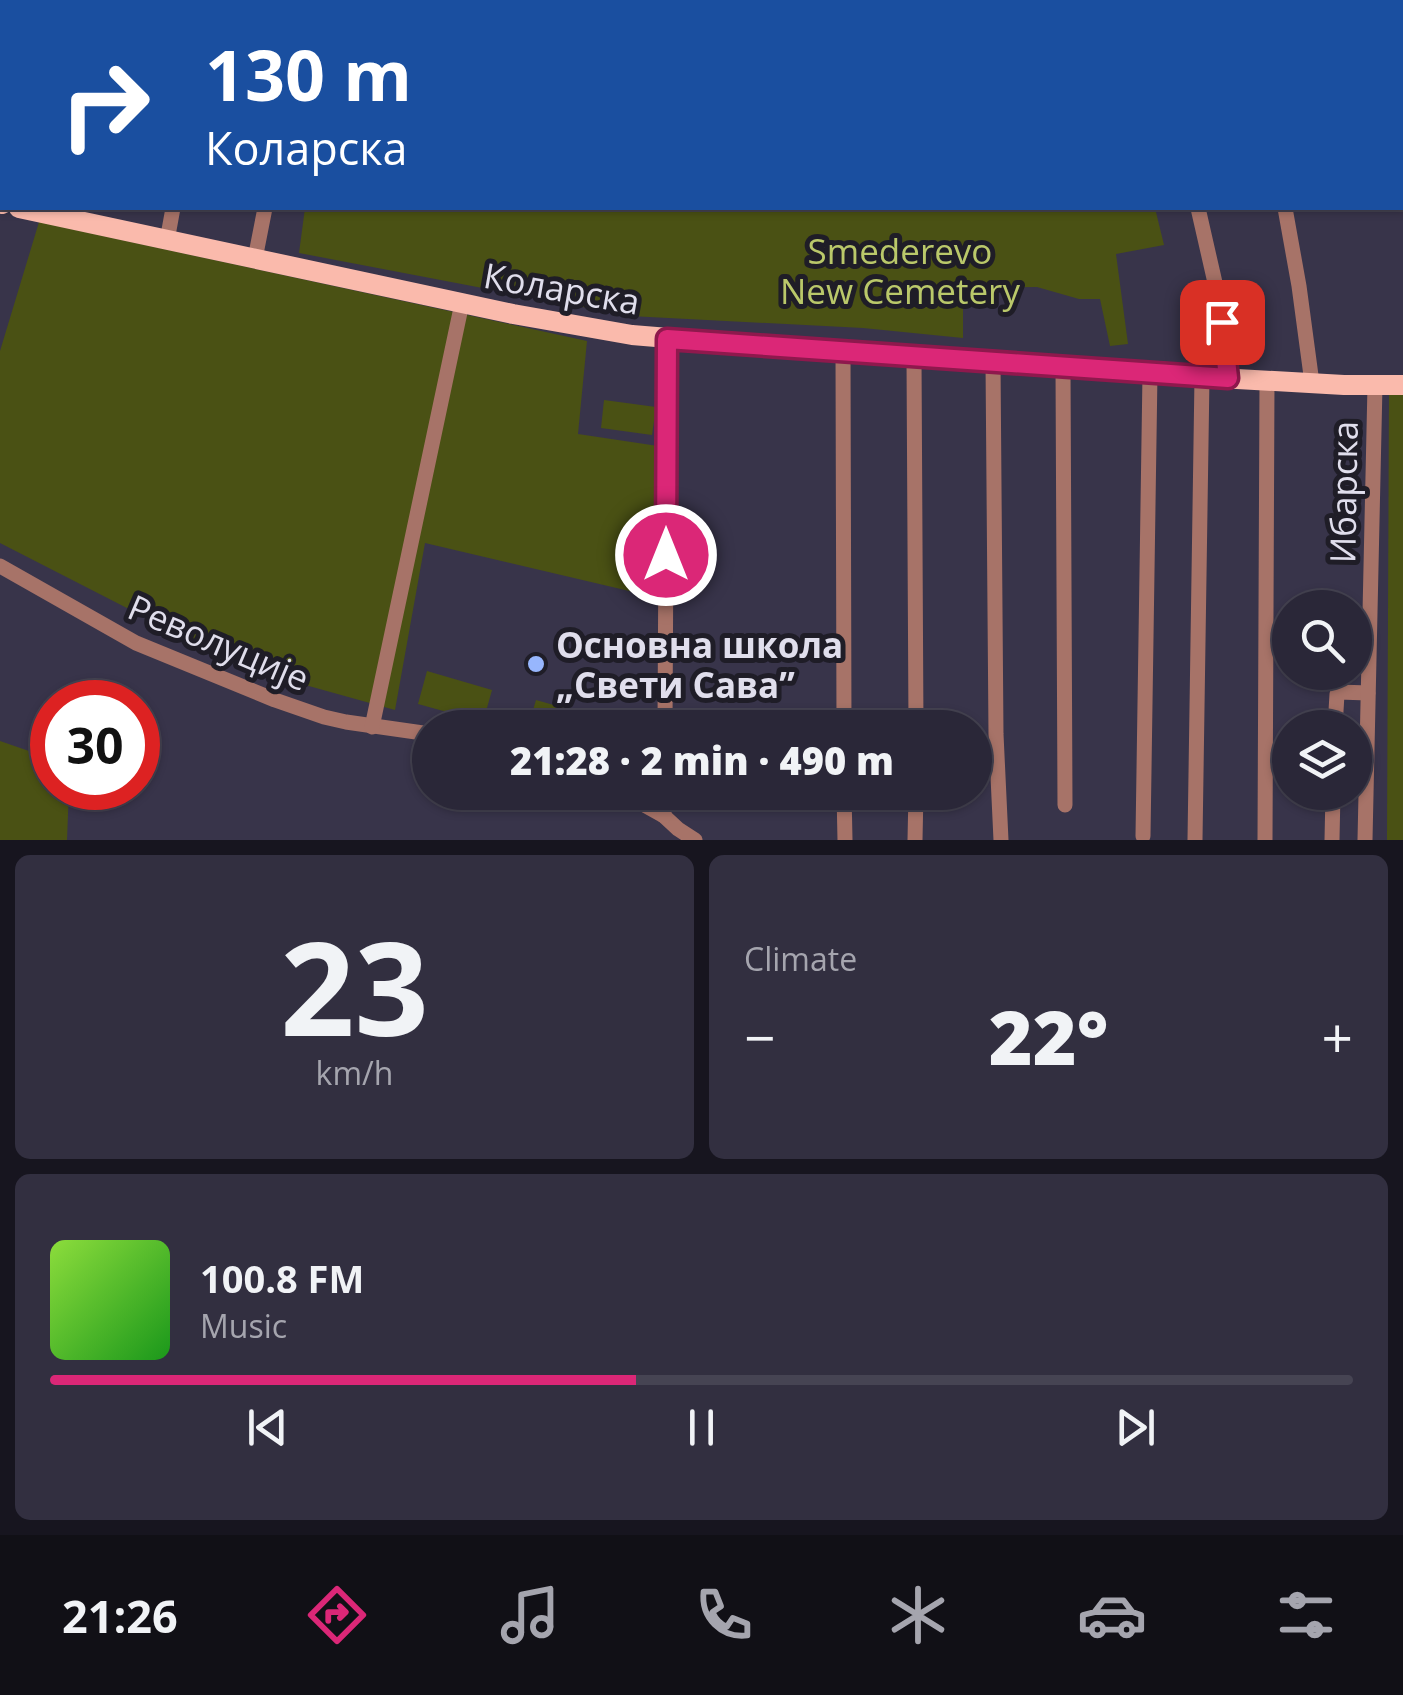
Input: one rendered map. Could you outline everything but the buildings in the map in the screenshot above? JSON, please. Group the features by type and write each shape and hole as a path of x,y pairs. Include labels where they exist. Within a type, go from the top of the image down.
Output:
{"main road":[{"name":"Коларска","path":"28,210 462,303 667,339 1202,377 1403,385"}],"street":[{"path":"167,241 173,210"},
{"path":"255,260 265,210"},
{"path":"1198,210 1216,288 1228,378"},
{"path":"1285,210 1312,383"},
{"path":"372,726 462,303"},
{"path":"665,710 667,339"},
{"path":"842,352 844,710"},
{"path":"914,357 916,710"},
{"path":"994,362 996,734 1001,840"},
{"path":"1062,368 1065,805"},
{"path":"1143,836 1150,373"},
{"path":"1195,840 1202,377"},
{"path":"1265,840 1267,380"},
{"name":"Ибарска","path":"1365,840 1375,385"},
{"name":"Револуције","path":"0,566 136,643 275,700 324,717 412,732"},
{"path":"1336,710 1339,692 1368,693"},
{"path":"652,810 696,840"},
{"path":"667,810 667,840"},
{"path":"844,810 845,840"},
{"path":"914,840 915,810"},
{"path":"1332,840 1333,810"}],"green space":[{"name":"Smederevo New Cemetery","path":"305,210 1155,210 1164,245 1116,254 1128,344 1110,346 1100,299 1079,299 1037,287 963,286 963,338 863,328 630,316 299,253"},
{"path":"39,222 587,341 578,434 658,446 659,598 425,543 395,710 244,668 0,543 0,351"},
{"path":"1389,392 1403,392 1403,840 1387,840"},
{"path":"604,400 656,407 652,435 601,428"},
{"path":"427,671 492,690 486,710 440,710 418,704"},
{"path":"536,700 571,710 533,710"},
{"path":"0,741 30,751 30,810 68,810 67,840 0,840"}],"place":[{"name":"Основна школа „Свети Сава”","path":"536,664"}],"route":[{"path":"666,555 667,339 1228,378 1222,322"}]}
